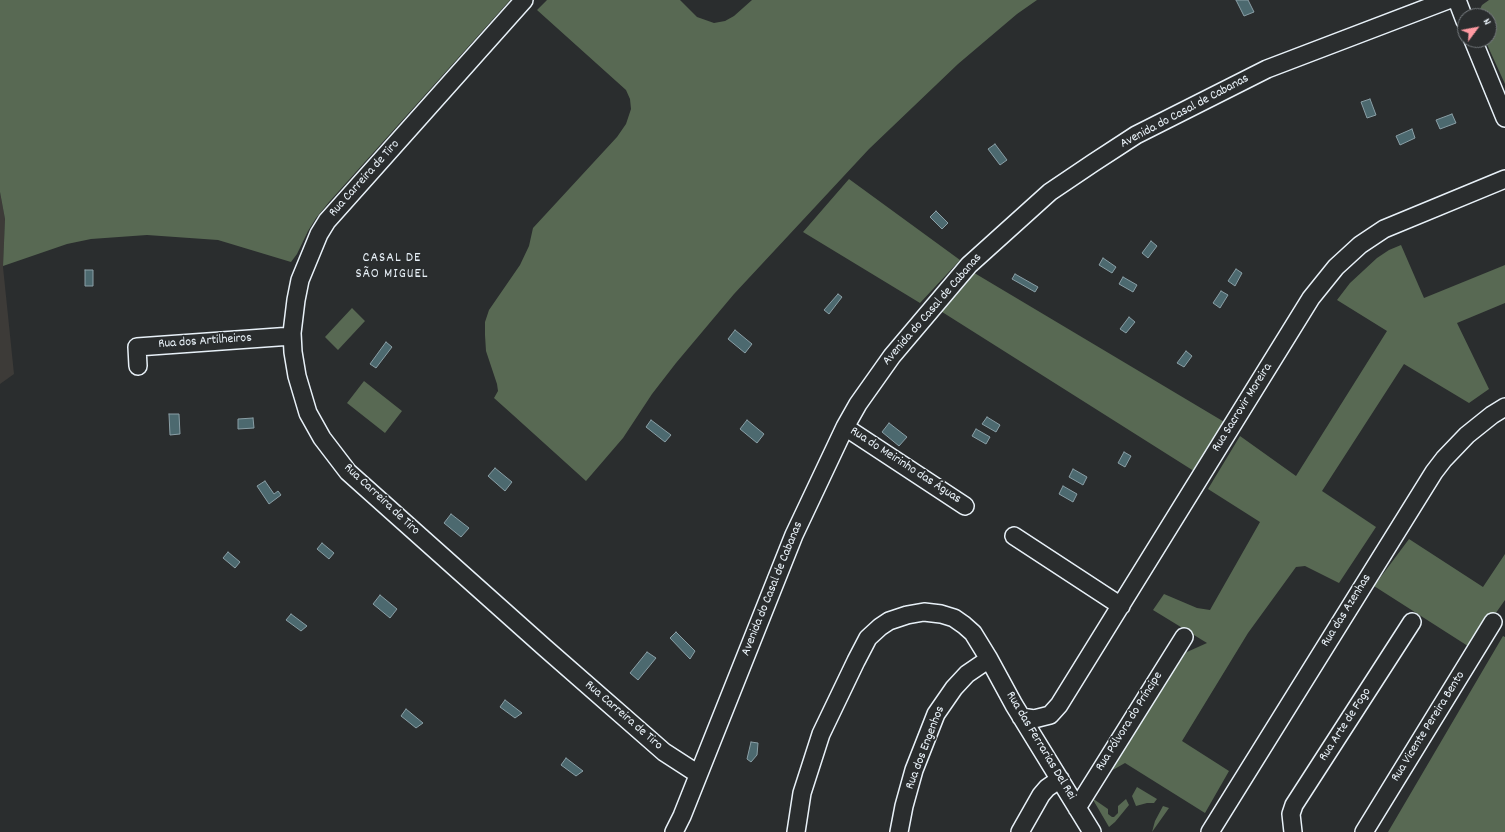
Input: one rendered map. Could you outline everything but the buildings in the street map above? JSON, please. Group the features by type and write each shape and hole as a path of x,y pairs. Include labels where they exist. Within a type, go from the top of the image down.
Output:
{"street":[{"name":"Rua Carreira de Tiro","path":"524,0 327,221 312,247 300,280 296,300 292,336 297,376 308,413 322,438 348,472 664,752 698,774"},
{"name":"Avenida do Casal de Cabanas","path":"674,832 682,816 794,535 846,427 858,404 887,362 954,282 990,244 1035,205 1071,177 1136,135 1267,69 1448,0"},
{"path":"1476,48 1505,118"},
{"name":"Rua Sacrovir Moreira","path":"1041,750 1041,735 1050,715 1059,705 1312,298 1336,268 1360,245 1384,229 1505,179"},
{"name":"Rua dos Artilheiros","path":"138,366 137,347 292,336"},
{"name":"Rua das Azenhas","path":"1210,832 1434,472 1463,439 1505,407"},
{"name":"Rua do Meirinho das Águas","path":"846,427 965,506"},
{"path":"1014,536 1121,606"},
{"name":"Rua das Ferrarias Del Rei","path":"796,832 802,793 821,734 868,638 889,621 924,612 941,614 954,618 964,624 973,633 989,658 1021,717 1092,832"},
{"name":"Rua Arte de Fogo","path":"1293,832 1291,814 1294,805 1412,622"},
{"name":"Rua Vicente Pereira Bento","path":"1364,832 1493,622"},
{"name":"Rua Pólvora do Príncipe","path":"1077,808 1184,637"},
{"name":"Rua dos Engenhos","path":"899,832 904,806 914,770 936,714 954,688 967,674 989,658"},
{"path":"1021,717 1034,719 1050,715"},
{"path":"1020,832 1041,795 1047,788 1060,780"}],"shaded area":[{"path":"0,192 5,219 3,267 14,374 0,384"}],"green space":[{"path":"0,0 510,0 329,202 316,218 297,254 291,262 218,240 147,235 91,239 67,244 3,266 5,219 0,192"},
{"path":"547,0 680,0 697,17 714,23 725,21 734,16 752,0 1037,0 1017,14 958,64 869,149 734,294 676,363 652,394 623,438 586,481 494,398 498,391 497,384 486,351 485,322 489,310 520,265 529,246 533,228 617,137 626,124 631,109 630,99 626,90 537,10"},
{"path":"1489,0 1505,0 1505,84 1489,48 1497,48 1497,8 1480,8"},
{"path":"849,179 960,260 920,303 803,232"},
{"path":"1401,245 1424,298 1505,265 1505,303 1457,323 1489,389 1469,403 1404,364 1322,491 1376,527 1339,583 1305,566 1296,567 1248,633 1182,741 1229,771 1205,813 1125,763 1111,771 1108,769 1178,656 1207,643 1153,610 1164,594 1197,608 1210,610 1260,522 1208,489 1240,436 1296,476 1387,331 1337,300 1350,283 1377,258 1389,250"},
{"path":"971,271 1226,423 1197,473 939,310"},
{"path":"352,308 365,321 338,350 325,337"},
{"path":"364,381 402,411 385,433 347,403"},
{"path":"1409,539 1483,587 1505,554 1505,600 1471,648 1374,586"},
{"path":"1503,636 1505,637 1505,832 1388,832"},
{"path":"1137,787 1157,799 1154,803 1136,806 1132,796"},
{"path":"1092,798 1108,809 1108,814 1112,817 1118,813 1118,806 1126,799 1129,805 1109,827"},
{"path":"1163,806 1169,808 1152,832 1155,821"}],"water":[{"path":"1236,0 1248,0 1254,12 1244,16"},
{"path":"1370,99 1376,115 1367,118 1361,102"},
{"path":"1452,114 1456,123 1440,129 1436,120"},
{"path":"1412,129 1415,138 1400,145 1396,136"},
{"path":"995,144 1007,160 1000,165 988,149"},
{"path":"936,211 948,223 942,229 930,217"},
{"path":"1151,241 1157,246 1148,258 1142,253"},
{"path":"1103,258 1116,267 1112,273 1099,265"},
{"path":"1236,269 1242,273 1235,286 1228,281"},
{"path":"85,270 93,270 93,286 85,286"},
{"path":"1015,274 1038,287 1035,292 1012,279"},
{"path":"1123,277 1137,285 1133,292 1119,284"},
{"path":"1221,291 1228,295 1220,308 1213,303"},
{"path":"838,294 842,297 829,314 824,310"},
{"path":"1129,317 1135,322 1126,333 1120,329"},
{"path":"735,330 752,344 745,353 728,339"},
{"path":"386,342 392,347 376,368 370,364"},
{"path":"1186,351 1192,356 1184,367 1177,363"},
{"path":"169,414 179,414 180,434 170,435"},
{"path":"987,417 1000,425 996,432 982,424"},
{"path":"253,418 254,428 238,429 238,419"},
{"path":"651,420 671,435 665,442 646,427"},
{"path":"747,420 764,434 757,443 740,429"},
{"path":"889,423 907,437 899,446 882,432"},
{"path":"976,429 990,437 986,444 972,436"},
{"path":"1124,452 1131,456 1125,467 1118,463"},
{"path":"495,468 512,482 505,491 488,476"},
{"path":"1073,469 1087,477 1083,485 1069,477"},
{"path":"265,481 274,494 278,491 281,495 269,504 257,486"},
{"path":"1063,486 1077,494 1073,502 1059,494"},
{"path":"451,514 469,528 461,537 444,523"},
{"path":"322,543 334,553 329,559 317,549"},
{"path":"228,552 240,562 235,568 223,558"},
{"path":"380,595 397,609 390,618 373,604"},
{"path":"291,614 307,626 301,631 286,620"},
{"path":"676,632 695,651 690,659 670,638"},
{"path":"647,652 656,658 638,680 630,673"},
{"path":"505,700 522,713 515,718 500,707"},
{"path":"406,709 423,723 416,728 401,716"},
{"path":"751,742 758,743 757,755 751,762 747,759"},
{"path":"566,758 583,771 576,776 561,765"}],"district":[{"name":"CASAL DE SÃO MIGUEL","path":"392,268"}]}
